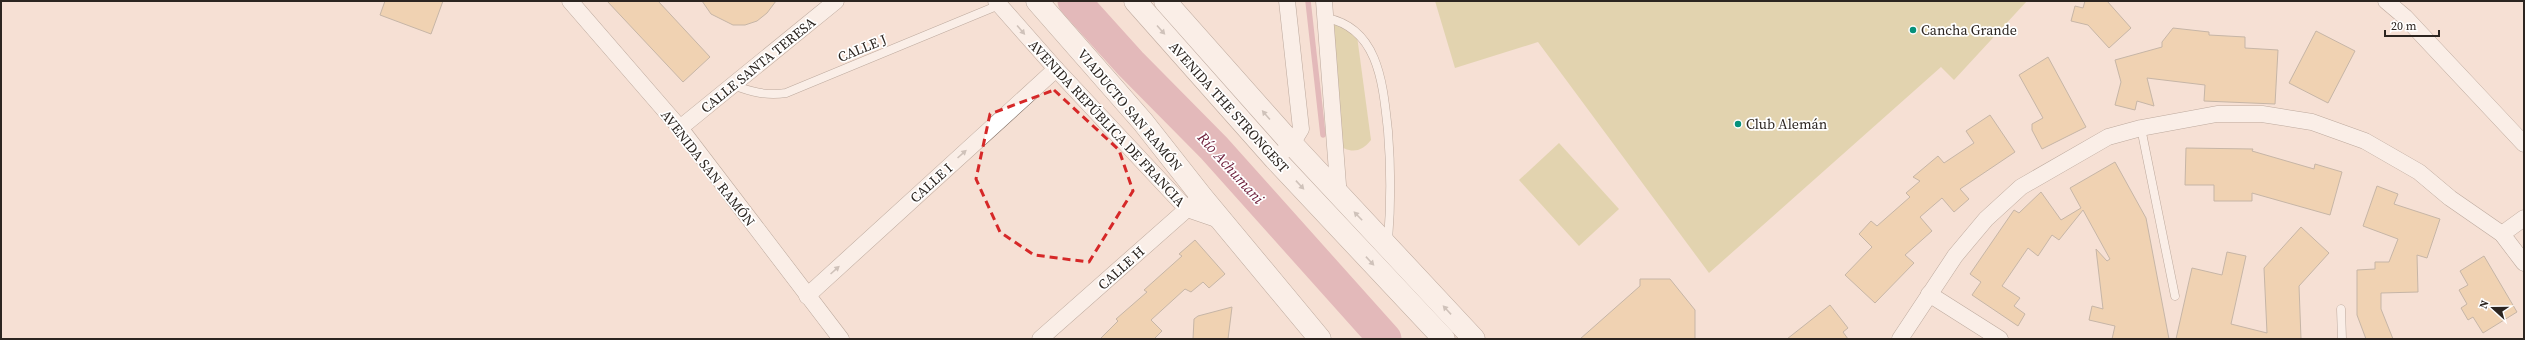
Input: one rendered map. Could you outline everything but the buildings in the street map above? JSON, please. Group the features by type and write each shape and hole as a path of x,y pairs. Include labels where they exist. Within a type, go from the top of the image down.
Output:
{"main road":[{"name":"VIADUCTO SAN RAMÓN","path":"1037,1 1143,122 1194,203 1222,221 1320,339"},
{"name":"AVENIDA THE STRONGEST","path":"1135,1 1324,212 1444,339"},
{"name":"AVENIDA THE STRONGEST","path":"1165,1 1340,197 1388,246 1474,339"}],"street":[{"name":"AVENIDA SAN RAMÓN","path":"570,1 680,128 841,339"},
{"name":"CALLE SANTA TERESA","path":"680,128 836,1"},
{"path":"1276,159 1292,144 1301,129 1287,1"},
{"path":"1324,1 1340,197 1324,212"},
{"path":"2386,1 2405,17 2524,144"},
{"name":"AVENIDA REPÚBLICA DE FRANCIA","path":"998,3 1056,69 1194,203"},
{"name":"CALLE I","path":"807,296 1056,69"},
{"path":"1900,339 1955,256 1986,219 2021,187 2108,137 2141,128 2217,114 2262,114 2312,122 2365,141 2419,172 2450,198 2502,234 2524,263"},
{"name":"CALLE H","path":"1040,339 1194,203"},
{"path":"2502,234 2524,218"},
{"path":"1929,294 2000,339"}],"lane":[{"name":"CALLE J","path":"733,84 757,93 772,95 786,93 998,3"},
{"path":"1326,18 1340,20 1358,33 1367,44 1383,85 1391,164 1388,246"},
{"path":"2141,128 2175,296"},
{"path":"2341,309 2342,339"}],"highlighted area":[{"path":"1054,90 1119,150 1133,191 1089,262 1034,255 1000,232 976,179 990,114"}],"shaded area":[{"name":"Club Alemán","path":"1435,1 2027,1 1954,80 1941,67 1709,273 1538,42 1455,68"},
{"path":"1341,19 1357,36 1371,140 1367,145 1358,150 1345,149 1335,143 1332,23"},
{"path":"1559,143 1619,209 1579,246 1519,180"}],"waterway":[{"name":"Río Achumani","path":"1074,1 1130,63 1214,148 1385,339"},
{"path":"1308,1 1323,135"}],"place":[{"name":"Cancha Grande","path":"1913,30"},
{"name":"Club Alemán","path":"1738,124"}]}
